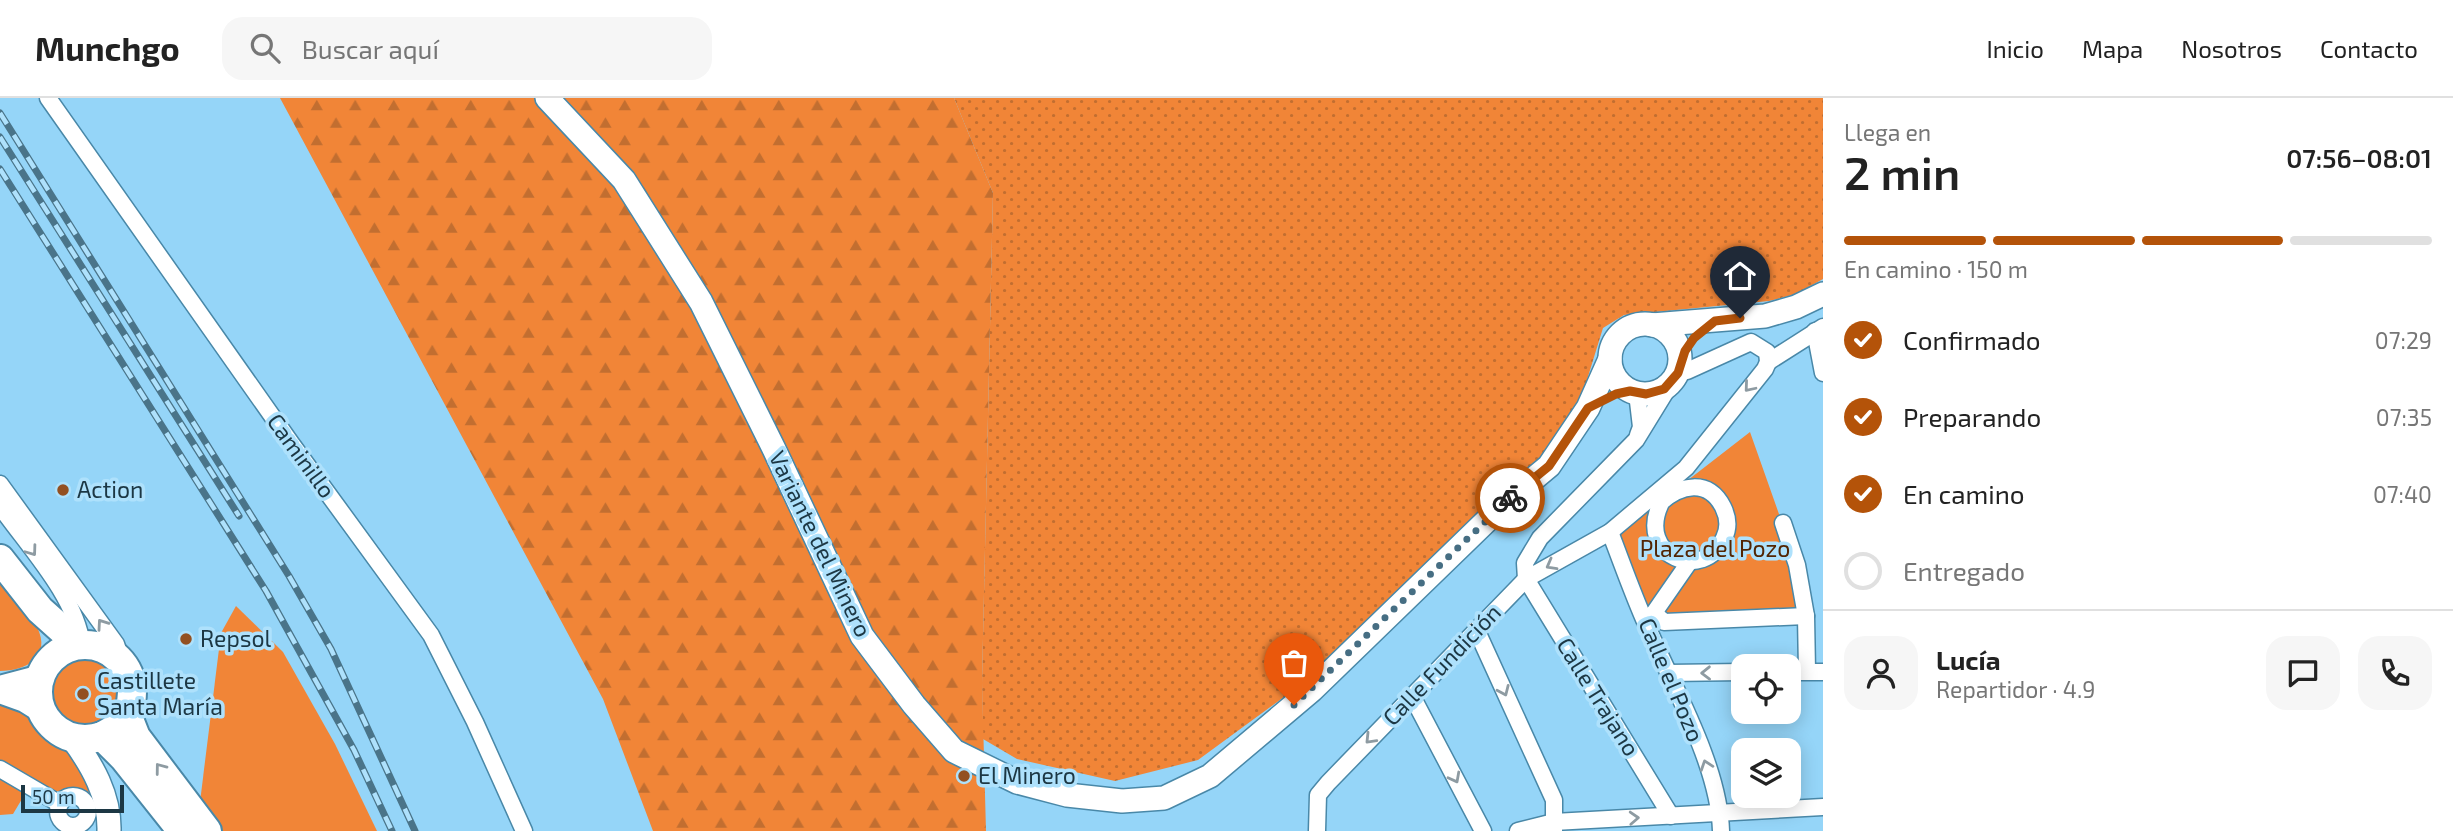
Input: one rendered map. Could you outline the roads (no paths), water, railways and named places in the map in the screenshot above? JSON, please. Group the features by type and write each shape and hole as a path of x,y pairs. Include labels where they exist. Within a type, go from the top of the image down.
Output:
{"highway":[{"path":"0,559 40,610 80,645"},
{"path":"40,610 47,636 45,669 38,688 41,710 53,727 72,738 92,739 112,731 127,714 132,692 131,682 122,662 104,649 80,645 58,653 45,669"},
{"path":"127,714 136,737 207,831"},
{"path":"102,736 124,758 182,831"}],"main road":[{"path":"0,690 45,669"},
{"path":"0,690 41,710"}],"street":[{"name":"Caminillo","path":"48,98 290,443 431,635 475,722 524,831"},
{"name":"Variante del Minero","path":"547,98 624,180 701,302 862,636 914,705 954,751 1017,782 1067,795 1122,801 1164,798 1210,776 1312,690 1507,500 1549,466 1588,408 1610,359"},
{"path":"1636,440 1641,427 1634,392 1620,383 1612,372 1610,359 1619,336 1640,325 1765,316 1796,307 1823,294"},
{"path":"1526,579 1525,563 1540,538 1636,440 1694,338 1715,321"},
{"path":"1588,408 1616,394 1655,393 1676,372 1679,349 1673,337 1652,325"},
{"path":"1676,372 1687,371 1751,342 1767,352 1768,362 1819,329 1823,373"},
{"name":"Calle Fundición","path":"1317,831 1318,795 1476,629 1526,579 1610,532 1664,493 1704,447 1768,362"},
{"path":"0,484 116,644 122,662"},
{"path":"1696,488 1718,499 1728,521 1721,545 1713,554 1702,560 1690,561 1677,559 1665,551 1657,541 1654,528 1655,515 1664,493 1696,488"},
{"path":"0,506 72,608 80,630 80,645"},
{"path":"1783,523 1797,565 1815,672"},
{"name":"Calle el Pozo","path":"1610,532 1650,619 1668,673 1704,757 1720,813 1721,831"},
{"path":"1690,561 1650,619 1664,622 1806,616"},
{"name":"Calle Trajano","path":"1526,579 1671,816"},
{"path":"1476,629 1554,800 1554,827"},
{"path":"1668,673 1731,672"},
{"path":"1412,696 1483,831"},
{"path":"72,738 90,762 103,792 109,831"},
{"path":"0,769 60,804"},
{"path":"1518,831 1671,816 1823,807"}],"railway":[{"path":"0,113 289,576 331,649 415,831"},
{"path":"0,137 239,516"},
{"path":"0,169 266,591 354,750 392,831"}],"place":[{"name":"Action","path":"63,490"},
{"name":"Repsol","path":"186,639"},
{"name":"Castillete Santa María","path":"83,694"},
{"name":"El Minero","path":"964,776"}],"park label":[{"name":"Plaza del Pozo","path":"1715,549"}]}
